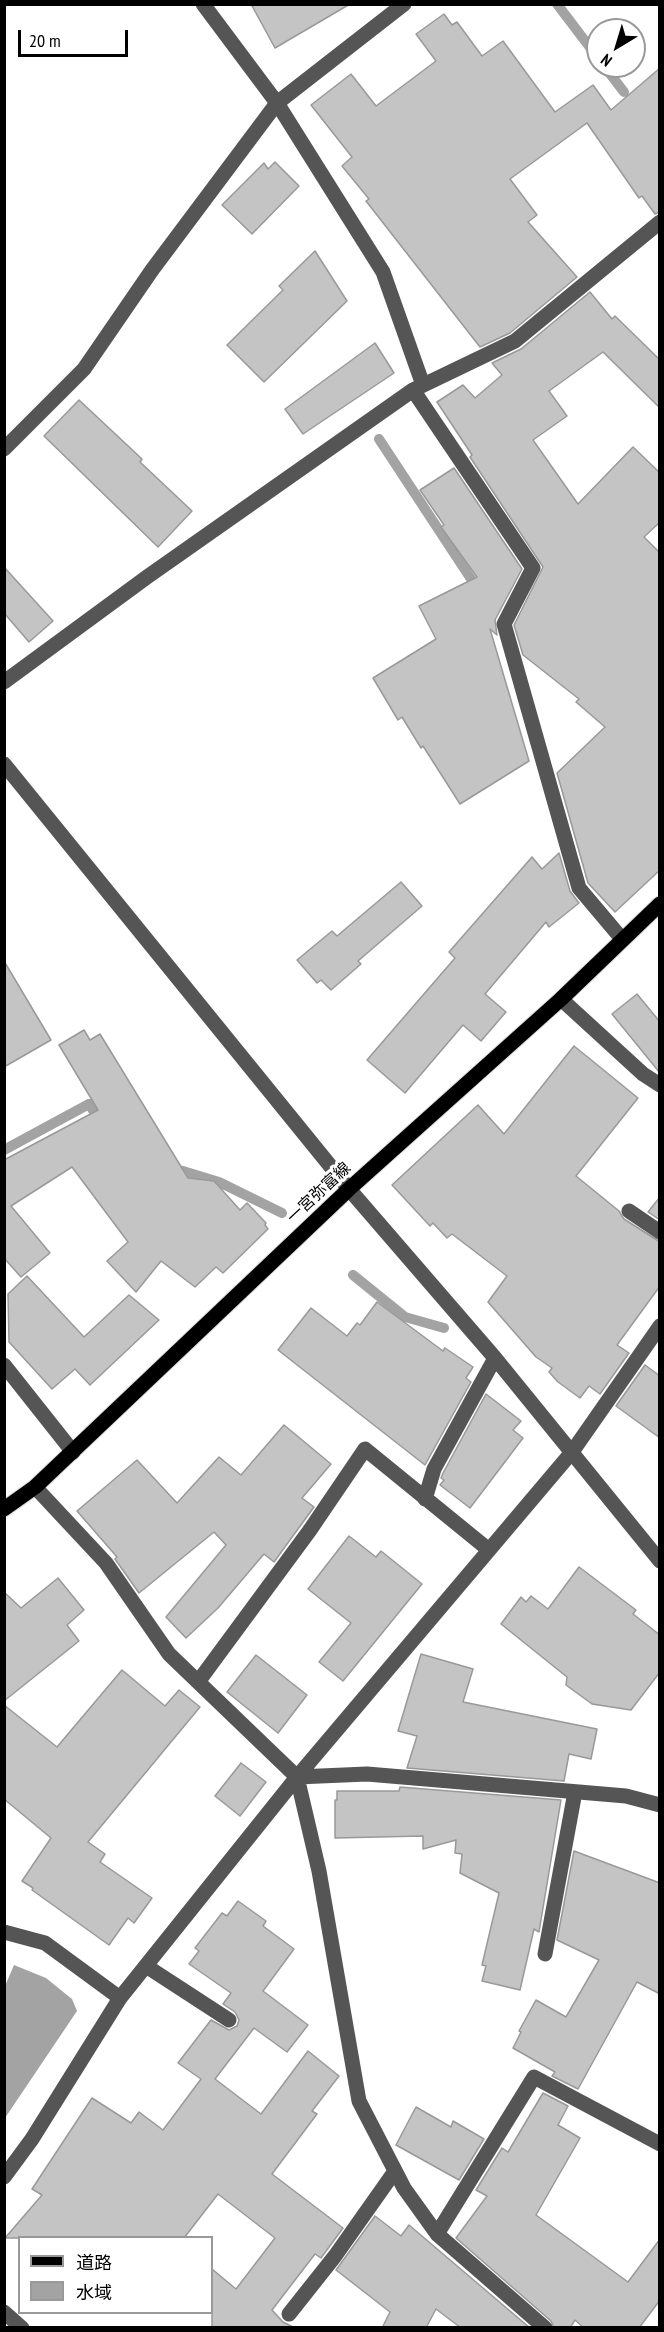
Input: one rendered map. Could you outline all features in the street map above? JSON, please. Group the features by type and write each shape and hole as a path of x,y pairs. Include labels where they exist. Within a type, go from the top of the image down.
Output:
{"main road":[{"name":"一宮弥富線","path":"4,1509 35,1487 73,1452 349,1189 561,999 660,904"}],"street":[{"path":"203,4 277,103 383,272 418,387 533,568 504,624 579,888 622,939"},
{"path":"4,449 84,369 152,270 277,103 404,4"},
{"path":"4,682 147,577 418,387 515,341 660,222"},
{"path":"4,764 349,1189 495,1358 660,1561"},
{"path":"561,999 643,1074 660,1085"},
{"path":"629,1211 660,1232"},
{"path":"4,2177 32,2139 120,1998 297,1777 572,1452 659,1326"},
{"path":"425,1498 434,1469 495,1358"},
{"path":"4,1365 73,1452"},
{"path":"198,1682 310,1530 365,1449 489,1550"},
{"path":"35,1487 106,1563 170,1654 297,1777 319,1871 359,2101 404,2188 436,2234 545,2328"},
{"path":"297,1777 367,1774 626,1796 660,1804"},
{"path":"545,1954 575,1792"},
{"path":"4,1932 45,1943 120,1998"},
{"path":"146,1966 229,2020"},
{"path":"436,2234 534,2077 660,2144"},
{"path":"289,2314 335,2256 395,2171"},
{"path":"4,2313 22,2328"}],"water":[{"path":"14,1965 46,1978 72,1999 77,2011 5,2118 5,1986"}],"building":[{"path":"251,4 350,4 275,48"},
{"path":"444,14 452,25 457,22 482,56 503,41 555,112 593,85 611,110 660,68 660,212 655,214 642,196 639,198 587,123 510,179 537,215 528,222 577,277 510,333 480,347 366,201 369,199 342,166 352,157 311,105 351,74 376,106 436,61 416,34"},
{"path":"275,162 299,186 252,234 222,205 264,163 268,169"},
{"path":"315,251 347,301 264,382 227,345 283,290 279,286"},
{"path":"590,292 612,319 615,316 660,360 660,408 603,352 549,391 567,416 533,440 578,504 633,447 660,473 660,522 644,537 660,553 660,870 615,912 588,883 557,773 605,727 576,702 579,699 523,655 514,625 543,567 470,457 472,455 437,402 463,385 475,398 502,375 492,363 521,349"},
{"path":"375,343 394,373 303,434 285,409"},
{"path":"79,400 142,459 140,462 192,511 158,547 44,436"},
{"path":"454,468 522,569 495,620 497,635 490,629 529,761 460,804 402,717 398,720 373,678 436,639 419,606 477,577 441,527 444,525 420,490"},
{"path":"4,567 53,621 29,642 4,613"},
{"path":"559,853 570,891 579,903 549,927 546,922 485,994 506,1012 481,1041 463,1025 405,1093 367,1060 455,958 449,952 532,857 542,869"},
{"path":"401,882 422,906 358,961 361,964 331,990 321,980 317,983 297,960 332,931 337,936"},
{"path":"4,961 51,1040 4,1067"},
{"path":"637,994 660,1022 660,1073 612,1014"},
{"path":"84,1030 90,1040 100,1034 188,1178 214,1181 240,1210 247,1203 266,1223 268,1229 223,1273 216,1267 195,1287 161,1261 136,1292 107,1261 128,1242 72,1167 11,1206 50,1253 21,1277 4,1258 4,1160 98,1110 59,1045"},
{"path":"574,1046 638,1098 576,1176 619,1211 624,1219 660,1242 660,1286 617,1345 629,1353 600,1394 589,1386 580,1398 558,1382 549,1372 552,1368 536,1357 488,1302 507,1276 452,1234 447,1238 433,1223 430,1226 392,1185 478,1105 504,1134"},
{"path":"660,1197 660,1220 648,1212"},
{"path":"27,1276 84,1337 129,1295 159,1320 90,1385 75,1369 52,1389 9,1342 8,1294"},
{"path":"377,1302 443,1351 445,1348 473,1367 466,1378 471,1382 425,1465 278,1350 311,1308 347,1336 357,1323 360,1325"},
{"path":"645,1365 660,1376 660,1438 616,1406"},
{"path":"486,1394 521,1421 513,1430 523,1438 470,1508 440,1485 444,1480 441,1478 443,1473"},
{"path":"284,1425 331,1464 302,1498 314,1507 274,1562 264,1554 218,1608 186,1638 166,1617 226,1545 214,1532 139,1593 115,1559 117,1557 77,1511 137,1460 177,1503 219,1457 241,1475"},
{"path":"349,1536 376,1557 381,1551 422,1584 343,1681 319,1662 351,1623 308,1589"},
{"path":"579,1567 636,1610 633,1614 660,1635 660,1672 631,1710 592,1704 566,1685 567,1677 501,1624 521,1597 526,1602 531,1596 548,1609"},
{"path":"58,1578 84,1610 67,1625 79,1641 4,1701 4,1592 21,1608"},
{"path":"421,1654 473,1669 463,1702 597,1729 591,1759 569,1754 564,1781 407,1768 417,1736 398,1731"},
{"path":"256,1655 307,1695 278,1733 227,1692"},
{"path":"122,1670 165,1706 179,1690 200,1707 88,1842 105,1854 100,1862 152,1898 134,1923 128,1918 109,1945 22,1881 51,1838 4,1799 4,1705 57,1747"},
{"path":"241,1763 266,1782 240,1816 215,1796"},
{"path":"400,1787 561,1800 539,1932 534,1929 520,1990 482,1981 486,1966 482,1965 499,1893 460,1873 462,1854 455,1853 456,1840 423,1849 423,1836 335,1838 337,1791 399,1791"},
{"path":"574,1851 660,1883 660,1994 637,1982 578,2089 552,2076 555,2072 513,2048 521,2032 519,2031 536,2000 566,2017 599,1960 557,1940"},
{"path":"238,1901 266,1921 263,1926 294,1949 263,1991 308,2025 287,2052 254,2028 215,2079 261,2114 308,2051 339,2076 312,2111 317,2114 272,2174 343,2228 321,2258 315,2254 272,2310 283,2322 295,2328 212,2328 213,2270 236,2289 275,2238 218,2194 186,2236 18,2236 18,2238 5,2238 42,2195 32,2189 92,2098 131,2123 139,2112 163,2130 201,2079 178,2063 211,2020 229,2030 237,2026 239,2020 235,2012 223,2004 231,1993 189,1964 199,1951 195,1948 222,1913 227,1916"},
{"path":"543,2093 568,2106 558,2125 580,2138 536,2215 628,2282 660,2239 660,2300 639,2328 584,2328 575,2320 570,2328 554,2328 551,2321 456,2238 487,2196 476,2190 502,2148 508,2152"},
{"path":"416,2107 451,2127 453,2121 484,2139 459,2180 396,2145"},
{"path":"375,2216 401,2236 409,2225 530,2328 461,2328 436,2309 426,2328 382,2328 390,2312 336,2270"}],"waterway":[{"path":"557,4 586,42"},
{"path":"613,78 624,92"},
{"path":"379,439 473,582"},
{"path":"4,1150 89,1104 101,1123"},
{"path":"171,1170 183,1171 219,1182 282,1213"},
{"path":"353,1275 405,1317 444,1328"}]}
